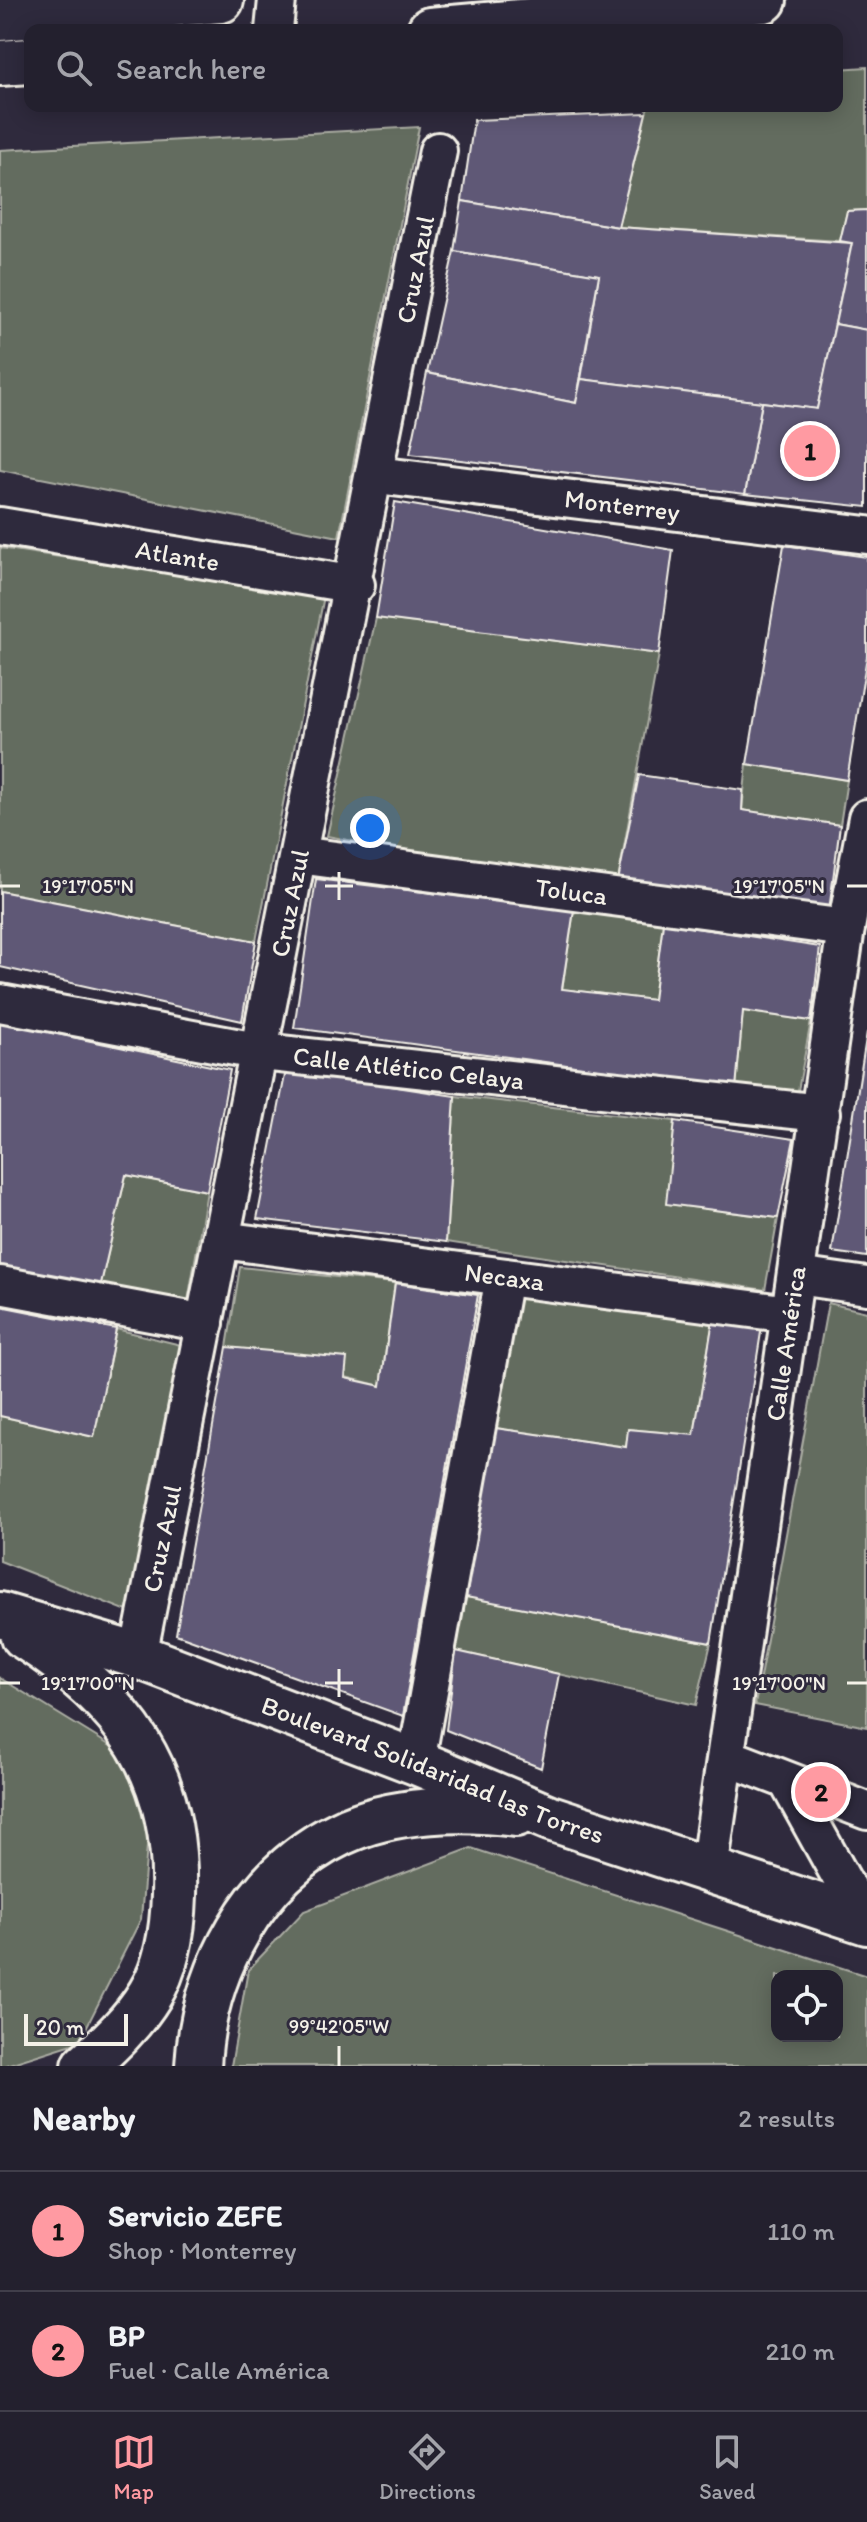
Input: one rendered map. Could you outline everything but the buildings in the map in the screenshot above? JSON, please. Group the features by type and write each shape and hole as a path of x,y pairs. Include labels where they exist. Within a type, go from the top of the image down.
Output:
{"main road":[{"path":"0,18 105,6 221,0"},
{"path":"497,24 764,0"},
{"path":"0,63 24,61"},
{"path":"0,1618 62,1660 117,1710 153,1769 166,1807 175,1883 173,1920 165,1959 152,1992 136,2015 85,2066"},
{"name":"Boulevard Solidaridad las Torres","path":"0,1618 138,1656 416,1762 550,1818 866,1921"},
{"path":"198,2066 207,1999 237,1932 257,1902 310,1852 341,1833 411,1814 474,1811 550,1818"}],"street":[{"path":"275,24 277,0"},
{"name":"Cruz Azul","path":"138,1656 262,1052 298,855 356,585 438,151"},
{"name":"Monterrey","path":"376,475 867,535"},
{"name":"Atlante","path":"0,526 356,585"},
{"name":"Calle América","path":"709,1870 846,928 864,855 867,818"},
{"name":"Toluca","path":"298,855 846,928"},
{"name":"Calle Atlético Celaya","path":"0,1003 262,1052 821,1113"},
{"name":"Necaxa","path":"221,1240 790,1314"},
{"path":"797,1276 867,1286"},
{"path":"416,1762 504,1277"},
{"path":"0,1285 205,1323"},
{"path":"727,1757 789,1784 867,1811"},
{"path":"789,1784 866,1921"}],"green space":[{"path":"867,67 867,210 847,211 840,241 618,227 647,112 843,112 843,69"},
{"path":"419,127 339,537 0,470 0,150"},
{"path":"0,548 324,596 256,941 0,891"},
{"path":"376,618 659,654 616,891 327,836"},
{"path":"747,764 847,780 840,825 742,810"},
{"path":"574,910 663,923 653,1000 562,989"},
{"path":"743,1011 811,1021 797,1096 736,1088"},
{"path":"455,1096 675,1121 667,1204 778,1218 765,1290 446,1242"},
{"path":"126,1175 207,1191 187,1307 100,1288"},
{"path":"240,1267 395,1283 381,1386 227,1347"},
{"path":"519,1286 714,1314 694,1435 629,1429 626,1447 495,1428"},
{"path":"828,1303 867,1312 867,1727 755,1705"},
{"path":"116,1329 193,1348 127,1611 0,1561 0,1416 94,1437"},
{"path":"466,1597 711,1643 696,1705 456,1651"},
{"path":"0,1678 153,1772 141,1919 79,2042 3,2066 0,2066"},
{"path":"471,1848 867,1976 867,2066 231,2066 248,1970 304,1911"}],"place":[{"name":"Servicio ZEFE","path":"810,451"},
{"name":"BP","path":"821,1792"}]}
